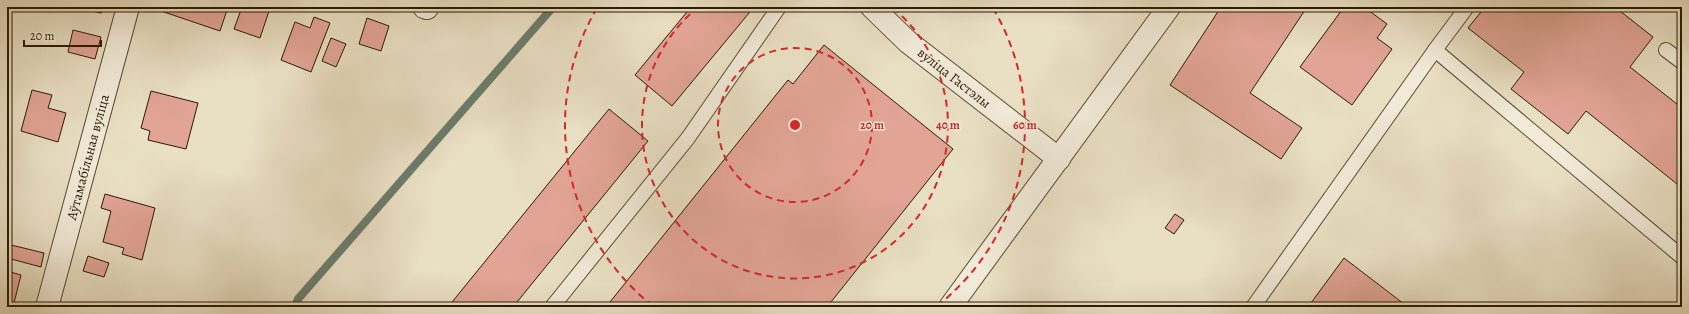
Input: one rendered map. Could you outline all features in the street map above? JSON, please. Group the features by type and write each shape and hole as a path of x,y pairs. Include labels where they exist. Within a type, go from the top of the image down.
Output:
{"street":[{"name":"Аўтамабільная вуліца","path":"47,307 128,7"},
{"name":"вуліца Гастэлы","path":"872,7 908,42 1059,159"},
{"path":"950,307 1169,7"}],"lane":[{"path":"552,307 688,138 779,7"},
{"path":"1253,307 1467,7"},
{"path":"1435,50 1682,257"},
{"path":"1666,50 1682,62"}],"building":[{"path":"76,7 103,7 101,13"},
{"path":"162,7 228,7 220,31 161,11"},
{"path":"242,7 270,8 260,38 234,29"},
{"path":"691,7 754,7 672,106 635,75"},
{"path":"1221,7 1307,7 1250,93 1302,128 1281,159 1170,85"},
{"path":"1344,7 1364,7 1387,24 1377,38 1392,49 1352,105 1300,67"},
{"path":"1485,7 1615,7 1653,37 1630,67 1682,108 1682,188 1586,111 1568,134 1511,89 1524,72 1468,28"},
{"path":"314,17 330,23 311,72 281,60 295,22 310,28"},
{"path":"367,18 389,26 381,51 359,44"},
{"path":"73,30 101,37 95,59 68,52"},
{"path":"331,38 346,44 336,67 322,61"},
{"path":"824,45 953,149 827,307 606,307 788,80 793,84"},
{"path":"32,90 52,95 48,108 66,113 58,142 21,131"},
{"path":"151,91 198,103 186,149 148,140 150,131 141,128"},
{"path":"609,109 648,141 513,307 448,307"},
{"path":"105,194 155,208 142,260 122,254 124,248 103,242 111,211 101,208"},
{"path":"1175,214 1184,220 1174,234 1165,228"},
{"path":"7,244 44,253 41,267 11,259 9,265 7,265"},
{"path":"88,256 109,263 104,277 83,271"},
{"path":"1344,258 1408,307 1308,307"},
{"path":"7,271 21,275 13,307 7,307"}],"waterway":[{"path":"295,307 298,299 553,7"}]}
